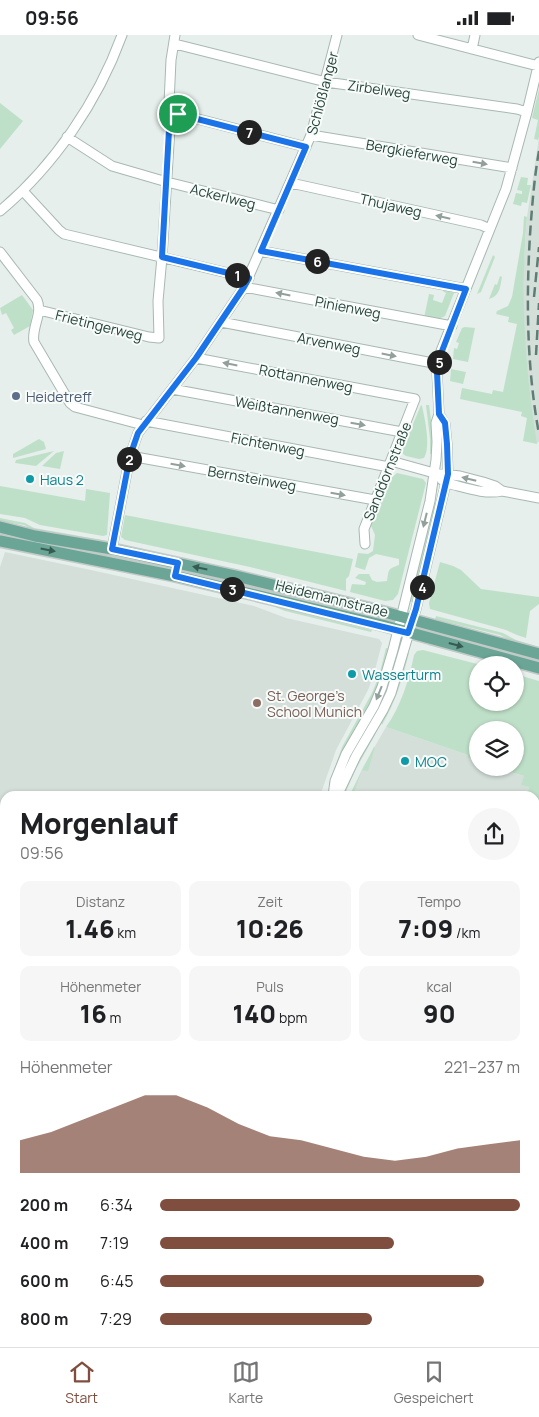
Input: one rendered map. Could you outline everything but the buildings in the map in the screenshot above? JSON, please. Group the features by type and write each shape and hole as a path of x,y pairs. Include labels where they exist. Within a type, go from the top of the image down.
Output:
{"main road":[{"name":"Heidemannstraße","path":"0,527 35,536 112,549 236,576 413,620 539,654"},
{"name":"Heidemannstraße","path":"0,541 175,576 403,631 539,668"},
{"path":"175,576 178,563"}],"street":[{"path":"0,211 23,191 57,151 89,106 104,79 122,35"},
{"name":"Schlößlanger","path":"112,549 130,456 138,433 196,358 221,323 249,278 311,135 337,35"},
{"path":"334,791 335,781 346,754 383,710 391,693 403,631 401,617 430,501 437,442 436,423 439,414 438,365 512,169 538,64 418,35"},
{"path":"472,49 475,35"},
{"path":"162,257 167,182 169,103 175,39"},
{"name":"Zirbelweg","path":"175,39 326,82 527,112"},
{"path":"170,112 306,147"},
{"name":"Bergkieferweg","path":"311,135 512,169"},
{"name":"Ackerlweg","path":"67,137 112,166 279,210"},
{"name":"Thujaweg","path":"291,183 481,225 490,229"},
{"path":"23,191 64,233 249,278"},
{"path":"0,251 37,300 39,310"},
{"path":"261,251 466,289"},
{"name":"Frietingerweg","path":"39,310 159,338 158,301 162,257"},
{"name":"Pinienweg","path":"244,287 452,326"},
{"name":"Fichtenweg","path":"39,310 33,337 34,342 70,403 75,407 144,423 390,464 434,473 447,479 483,482 502,491 539,498"},
{"name":"Arvenweg","path":"221,323 438,365"},
{"name":"Rottannenweg","path":"196,358 415,399"},
{"name":"Weißtannenweg","path":"172,389 402,432"},
{"name":"Sanddornstraße","path":"365,544 364,529 415,399"},
{"path":"403,631 413,620 447,479 445,423 439,414"},
{"name":"Bernsteinweg","path":"130,456 375,500"},
{"path":"339,791 368,726"}],"shaded area":[{"path":"539,137 539,442 536,443 524,333 524,259 527,217"},
{"path":"5,552 254,606 286,618 379,639 382,643 368,690 336,750 322,791 0,791 0,567"},
{"path":"386,727 468,755 469,776 524,776 529,787 528,791 352,791 363,767"}],"green space":[{"path":"539,89 538,140 534,139 538,120 532,118"},
{"path":"0,103 23,121 0,149"},
{"path":"521,177 528,178 527,185 531,185 527,203 522,202 521,206 513,204 516,193 522,194 522,191 517,190"},
{"path":"524,216 527,217 524,274 525,331 529,388 537,444 523,441 527,418 521,416 522,412 460,399 462,388 492,394 493,390 503,392 517,324 508,322 509,317 496,314 497,311 508,306 512,297 523,233"},
{"path":"493,255 495,257 481,292 477,294"},
{"path":"500,276 502,277 499,291 493,298 489,299 495,284 497,285"},
{"path":"445,287 452,289 454,293 445,316 437,320 424,318 429,294 434,295 433,300 442,303 446,293 443,291"},
{"path":"22,295 33,310 30,326 14,335 11,330 14,328 6,313 2,315 0,308"},
{"path":"462,328 475,328 468,362 453,359 454,348 457,349 459,343 456,342"},
{"path":"451,369 466,372 463,384 450,381"},
{"path":"421,405 426,425 427,447 424,458 419,459 403,454 403,448"},
{"path":"426,405 429,405 433,454 430,454"},
{"path":"39,439 44,442 46,449 13,458 13,454"},
{"path":"54,451 36,466 15,463 16,460"},
{"path":"64,451 60,469 42,466 56,453"},
{"path":"397,473 423,479 426,483 398,594 393,600 385,601 350,592 352,584 365,585 366,582 355,578 359,574 369,574 372,580 377,582 387,581 389,570 399,565 399,559 376,554 369,558 365,570 355,567 358,553 368,554 373,551 375,535 371,522 390,479"},
{"path":"0,486 85,501 86,489 110,493 107,535 103,536 40,525 25,518 0,514"},
{"path":"434,505 437,505 413,602 410,602"},
{"path":"125,515 353,559 349,576 346,579 346,591 250,567 125,540 121,537"},
{"path":"0,518 25,523 34,528 108,541 106,543 33,530 24,525 0,521"},
{"path":"0,535 82,550 92,549 169,567 168,569 0,537"},
{"path":"119,545 380,604 379,606"},
{"path":"440,562 461,570 481,589 539,597 539,604 530,611 526,638 506,630 430,609 429,603"},
{"path":"183,571 199,575 209,574 377,614 377,616 289,594 260,591 182,573"},
{"path":"269,602 283,608 372,630 371,632 285,611 268,604"},
{"path":"436,616 503,633 516,640 539,647 539,649 516,643 500,635 435,619"},
{"path":"429,642 480,656 469,656 428,645"},
{"path":"386,648 388,648 379,684 332,782 329,784 342,747 372,693 379,676"},
{"path":"423,650 469,662 469,711 524,711 524,677 539,681 539,791 528,791 529,787 521,785 524,776 524,721 469,721 469,758 468,755 386,727 404,693 414,655 417,651"},
{"path":"407,653 409,653 398,690 382,725 381,722 394,696"},
{"path":"524,668 539,672 539,675 524,671"},
{"path":"376,733 346,791 343,791 346,784 372,734"},
{"path":"374,747 375,747 368,771 362,770"},
{"path":"361,772 355,791 352,791"}],"railway":[{"path":"539,151 534,183 528,285 528,335 532,385 539,434"},
{"path":"534,297 539,247"},
{"path":"536,355 539,303"}],"place":[{"name":"Heidetreff","path":"16,396"},
{"name":"Haus 2","path":"30,479"},
{"name":"Wasserturm","path":"352,674"},
{"name":"St. George’s School Munich","path":"257,703"},
{"name":"MOC","path":"405,761"}],"route":[{"path":"170,112 178,114 306,147 261,251 466,289 442,351 437,372 437,396 439,414 445,423 448,474 429,558 408,633 175,576 178,563 112,549 130,456 138,433 196,358 249,278 162,257 170,112"}]}
